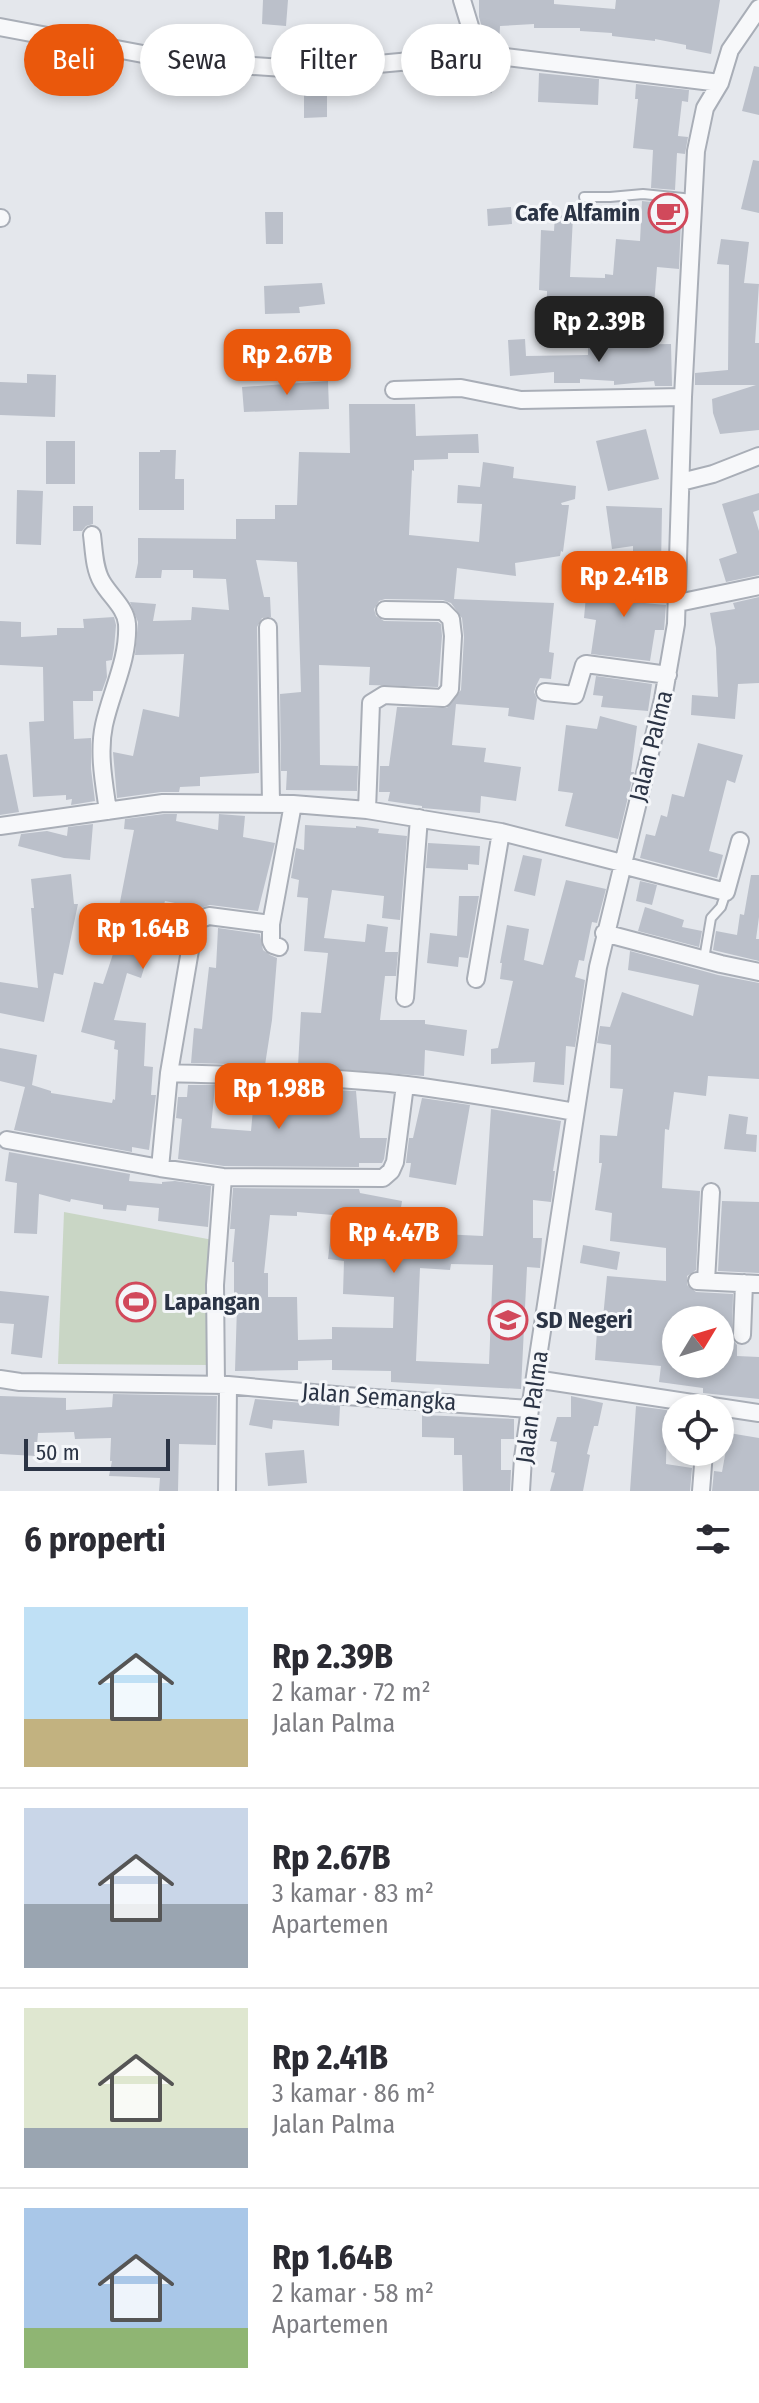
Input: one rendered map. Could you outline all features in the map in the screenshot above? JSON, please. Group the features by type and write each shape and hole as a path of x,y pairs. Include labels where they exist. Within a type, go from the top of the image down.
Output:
{"street":[{"path":"462,0 469,24"},
{"name":"Jalan Palma","path":"521,1491 530,1409 604,933 668,675 678,603 683,397 696,151 705,108 720,83 730,50 759,8"},
{"path":"0,27 180,61 313,70 401,63"},
{"path":"511,58 720,83"},
{"path":"394,390 461,388 521,400 683,397"},
{"path":"681,482 713,474 759,456"},
{"path":"92,535 101,581 127,621 125,653 103,728 102,768 108,811"},
{"path":"678,603 759,586"},
{"path":"367,810 371,703 384,695 443,698 450,689 453,636 447,613 385,610"},
{"path":"268,627 271,803"},
{"path":"545,692 575,695 586,664 668,675"},
{"path":"0,826 163,803 271,803 367,810 501,832 726,892 740,841"},
{"path":"279,947 271,941 271,924 293,804"},
{"path":"405,998 419,818"},
{"path":"476,979 501,832"},
{"path":"160,1168 169,1073 195,921 209,916 271,924"},
{"path":"604,933 759,972"},
{"path":"169,1073 326,1078 405,1085 575,1112"},
{"path":"7,1140 223,1177 383,1178 395,1162 405,1085"},
{"path":"223,1177 215,1285 227,1491"},
{"path":"711,1192 701,1281 752,1284 742,1335"},
{"name":"Jalan Semangka","path":"0,1379 20,1382 222,1385 530,1409"},
{"path":"535,1379 662,1399"},
{"path":"734,1410 759,1413"},
{"path":"701,1491 703,1466"}],"lane":[{"path":"584,197 643,194 693,199"},
{"path":"704,959 711,918 721,907 726,892"}],"green space":[{"name":"Lapangan","path":"64,1212 213,1240 210,1365 58,1364"}],"building":[{"path":"263,0 288,0 286,24 262,24"},
{"path":"479,0 554,0 554,4 615,9 616,0 720,0 711,54 686,49 686,45 580,31 580,28 481,24"},
{"path":"754,66 759,67 759,115 742,111"},
{"path":"539,73 599,79 598,105 538,102"},
{"path":"636,84 689,90 688,102 682,101 678,136 688,137 685,154 677,153 675,190 651,188 653,150 633,148 638,99 635,99"},
{"path":"304,96 327,96 327,117 304,118"},
{"path":"753,160 759,161 759,213 741,209"},
{"path":"642,201 674,204 673,221 681,221 679,269 657,267 653,318 620,317 620,305 590,304 590,316 547,315 547,291 539,290 541,230 554,231 555,215 573,216 570,277 605,278 605,274 613,275 616,239 640,241"},
{"path":"511,207 512,224 488,226 487,209"},
{"path":"265,212 283,212 283,244 266,244"},
{"path":"721,239 749,242 744,283 759,284 755,343 759,343 759,430 720,434 712,399 756,385 695,385 695,373 728,370 729,265 717,264"},
{"path":"322,283 325,304 299,307 300,313 265,314 264,286"},
{"path":"525,339 526,356 588,355 588,345 671,344 672,386 655,386 654,381 614,385 614,381 580,379 580,383 554,383 554,372 510,376 508,340"},
{"path":"27,374 56,375 55,417 0,415 0,382 27,383"},
{"path":"328,381 329,409 244,412 242,387"},
{"path":"349,404 415,404 416,436 478,434 479,453 448,453 448,459 414,460 409,535 479,542 482,504 457,503 458,485 480,487 483,462 514,467 513,478 576,486 575,499 561,503 569,505 560,556 515,563 516,576 457,568 454,599 554,603 549,652 554,653 551,679 540,678 536,686 534,720 508,716 509,708 456,704 452,745 486,748 484,762 521,767 516,801 481,796 480,813 422,808 388,801 390,792 379,792 380,766 389,766 397,707 447,708 461,690 462,618 451,603 443,600 385,599 379,601 374,609 376,616 384,621 441,624 438,687 369,685 370,667 319,665 320,765 358,766 357,791 286,790 287,771 281,771 280,694 301,692 297,562 256,560 264,597 270,597 271,617 262,618 257,627 259,773 200,777 200,786 180,787 179,792 117,798 113,752 133,756 143,709 179,717 184,654 135,655 138,622 130,602 156,604 153,621 191,620 192,607 229,610 226,579 193,578 193,570 162,570 161,578 135,578 138,538 236,539 236,519 275,519 275,505 297,505 299,452 350,453"},
{"path":"646,429 659,479 608,491 596,441"},
{"path":"46,441 75,441 75,484 46,484"},
{"path":"176,450 175,479 184,479 184,510 139,510 139,452"},
{"path":"17,490 43,491 41,545 16,544"},
{"path":"759,493 759,510 753,512 759,531 759,575 726,582 719,559 737,553 722,504"},
{"path":"73,506 93,506 93,524 82,531 73,531"},
{"path":"606,506 662,508 661,568 633,567 633,546 612,549"},
{"path":"599,576 645,579 644,603 666,605 664,630 655,630 650,661 591,654 596,620 584,618 586,596 599,598"},
{"path":"759,597 759,683 738,684 735,719 691,715 692,695 718,697 716,648 710,613 735,609 733,603"},
{"path":"114,617 114,648 112,660 106,661 107,677 102,691 93,691 93,701 73,701 74,739 91,738 95,801 71,805 72,799 66,800 66,795 33,797 29,722 44,721 43,667 0,665 0,621 21,622 21,637 57,635 57,628 84,628 83,619"},
{"path":"596,676 652,684 648,711 601,707 603,696 593,695"},
{"path":"600,716 637,726 631,772 634,772 618,839 565,826 573,793 558,791 566,725 597,729"},
{"path":"698,743 743,755 735,783 727,780 709,851 723,855 717,878 640,858 646,834 655,836 661,815 667,817 672,794 684,797"},
{"path":"7,754 19,812 0,815 0,755"},
{"path":"177,814 176,821 218,830 219,814 245,816 243,837 275,843 258,911 210,905 200,908 165,901 141,978 127,973 114,1020 146,1023 144,1066 153,1067 151,1095 156,1095 149,1150 132,1147 132,1152 14,1130 25,1087 0,1081 0,1048 37,1055 32,1085 51,1093 112,1103 115,1100 118,1050 114,1049 115,1041 81,1032 94,982 103,984 128,909 119,907 134,830 124,829 125,819"},
{"path":"93,824 90,860 64,858 18,846 21,834 47,831 67,836 68,827"},
{"path":"305,825 356,826 379,829 378,833 407,836 400,920 382,918 384,896 332,890 324,938 365,942 367,924 388,927 385,952 398,952 396,976 385,976 380,1020 425,1020 425,1024 467,1030 464,1056 425,1050 424,1076 298,1066 301,1012 321,1013 328,953 304,951 308,898 297,897 299,880 291,878 296,848 304,850"},
{"path":"428,843 480,846 479,865 468,864 468,870 426,868"},
{"path":"523,855 542,859 535,896 514,891"},
{"path":"71,874 74,904 78,904 63,975 54,973 44,1022 0,1013 0,982 38,988 31,879"},
{"path":"751,875 759,875 756,939 759,939 759,961 713,950 716,931 737,935"},
{"path":"566,880 606,889 597,923 592,922 584,961 579,960 575,977 585,980 575,1047 566,1046 564,1085 533,1082 535,1062 491,1064 491,1049 498,1048 513,981 500,979 507,925 529,929 524,960 543,965"},
{"path":"640,881 657,885 652,905 636,901"},
{"path":"459,896 479,896 468,958 459,957 458,967 427,963 430,933 457,936"},
{"path":"645,907 684,920 682,927 702,931 699,947 638,931"},
{"path":"218,928 260,934 263,950 277,958 265,1065 191,1063 194,1028 202,1029 209,967 216,968"},
{"path":"630,951 759,983 759,1079 708,1076 706,1096 674,1092 669,1130 665,1129 662,1188 700,1191 696,1270 687,1276 687,1285 696,1292 733,1294 733,1306 662,1306 662,1378 734,1378 734,1341 737,1356 759,1357 759,1399 703,1393 703,1388 659,1382 661,1366 595,1360 598,1317 603,1318 607,1276 666,1281 666,1248 610,1241 612,1213 595,1210 602,1163 599,1163 600,1135 617,1136 623,1089 610,1088 611,1045 597,1043 600,1026 610,1027 622,992 693,1016 699,985 628,970"},
{"path":"188,1085 215,1085 211,1128 251,1131 255,1087 356,1091 360,1138 387,1138 384,1159 382,1163 359,1163 359,1167 224,1166 178,1159 182,1119 176,1118 178,1097 187,1097"},
{"path":"422,1098 470,1105 456,1185 409,1177 411,1163 406,1163 409,1138 413,1138"},
{"path":"491,1109 561,1121 551,1202 533,1200 533,1238 542,1238 540,1268 527,1267 521,1389 391,1382 391,1371 332,1370 332,1360 298,1361 298,1370 235,1371 237,1306 234,1306 232,1262 235,1229 230,1229 233,1188 359,1189 360,1193 402,1201 398,1227 421,1229 420,1233 483,1236","holes":["297,1212 333,1215 328,1259 344,1261 343,1294 394,1297 393,1328 332,1327 332,1339 298,1340 297,1297 268,1297 268,1273 264,1273 270,1215 297,1216","451,1264 493,1265 489,1364 416,1361 420,1268 450,1270"]},
{"path":"729,1114 748,1117 746,1134 757,1135 756,1152 724,1149"},
{"path":"9,1152 130,1174 129,1181 162,1184 175,1181 211,1186 208,1227 158,1221 159,1208 127,1205 126,1211 103,1209 103,1205 71,1199 70,1202 39,1194 37,1234 14,1233 17,1183 5,1181"},
{"path":"722,1201 759,1202 759,1273 718,1271"},
{"path":"583,1245 620,1252 617,1270 580,1263"},
{"path":"0,1291 49,1296 42,1358 11,1354 14,1324 0,1323"},
{"path":"113,1394 217,1396 216,1445 179,1444 178,1491 159,1491 160,1478 109,1476 111,1438 75,1439 74,1432 38,1433 36,1456 0,1454 0,1396 66,1398 66,1410 112,1407"},
{"path":"571,1396 603,1403 598,1426 594,1426 587,1454 590,1455 583,1491 550,1491 555,1473 551,1472 557,1442 550,1441 557,1417 571,1417"},
{"path":"255,1399 340,1406 339,1426 273,1420 272,1429 249,1425"},
{"path":"636,1406 662,1409 662,1466 692,1468 690,1491 630,1491"},
{"path":"422,1415 514,1419 514,1439 501,1439 501,1470 511,1470 510,1491 463,1491 462,1455 454,1455 454,1438 422,1437"},
{"path":"734,1434 759,1438 759,1491 712,1491 714,1471 722,1472 723,1466 734,1466"},
{"path":"304,1450 307,1483 268,1486 265,1453"}],"place":[{"name":"Cafe Alfamin","path":"668,213"},
{"name":"Lapangan","path":"136,1302"},
{"name":"SD Negeri","path":"508,1320"}]}
